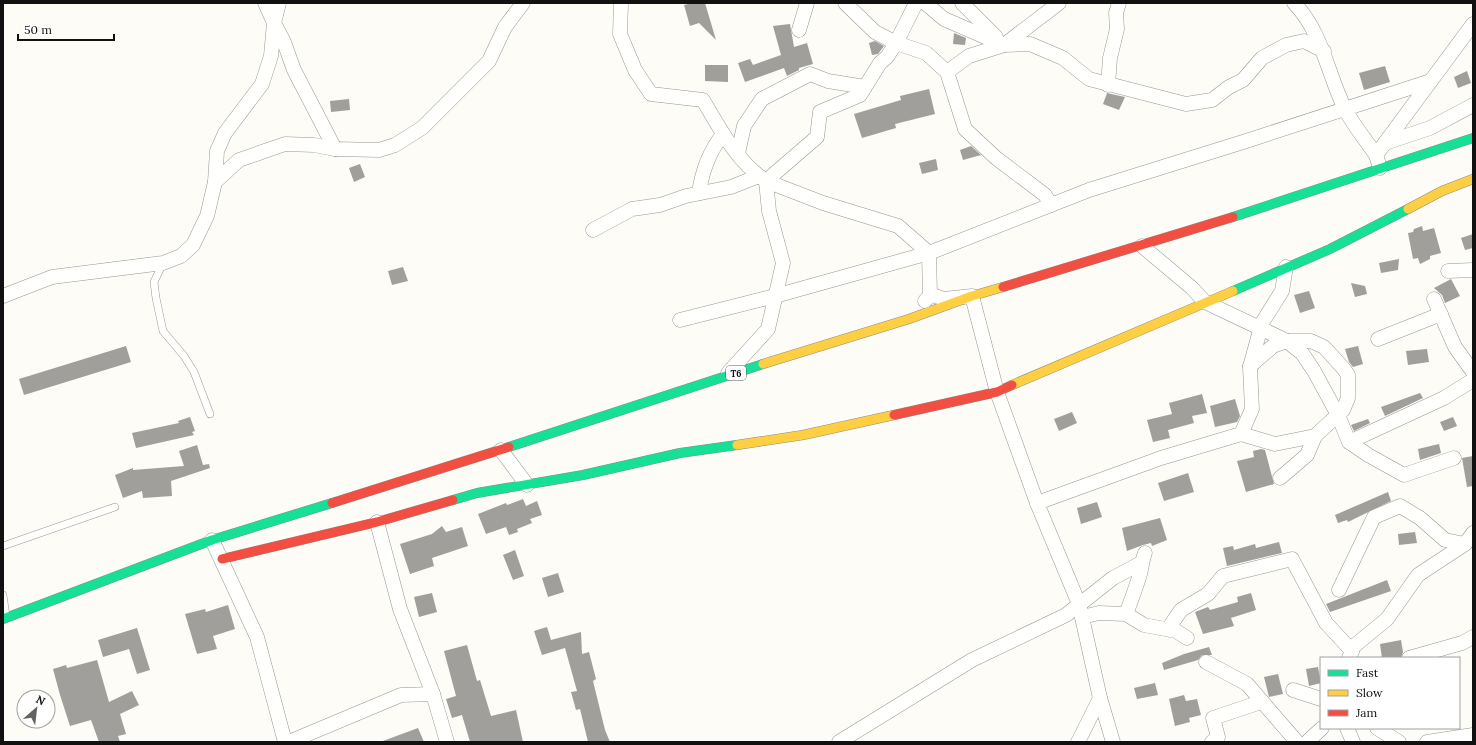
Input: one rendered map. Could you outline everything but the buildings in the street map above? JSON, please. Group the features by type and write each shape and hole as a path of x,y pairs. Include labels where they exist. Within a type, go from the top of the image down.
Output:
{"main road":[{"name":"T6","path":"5,619 212,540 501,450 725,376 909,319 972,296 1142,246 1350,180 1378,161 1473,138"},
{"path":"222,559 377,522 477,493 583,475 680,452 803,436 998,392 1330,249 1442,191 1473,179"}],"street":[{"path":"266,3 284,42 294,70 335,149"},
{"path":"3,296 52,277 163,263 180,256 193,245 207,216 215,182 217,151 225,132 262,84 271,56 274,23 279,3"},
{"path":"215,182 239,160 284,144 314,145 335,149 379,150 395,145 422,128 489,61 505,27 523,3"},
{"path":"621,3 620,34 635,70 651,94 703,100 723,134 738,153 763,178 823,203 898,226 929,253 930,294 909,319"},
{"path":"799,30 807,3"},
{"path":"845,3 875,32 896,43 926,53 947,72 965,129 996,158 1045,195 1051,205"},
{"path":"593,230 632,209 660,205 699,193 731,187 763,178 817,137 820,112 860,95 880,63 896,43 916,3"},
{"path":"925,3 944,19 1004,45"},
{"path":"962,3 1004,45"},
{"path":"1004,45 1059,3"},
{"path":"1108,85 1110,58 1117,29 1116,13 1119,3"},
{"path":"1294,3 1306,15 1324,51 1345,110 1378,161"},
{"path":"1378,161 1385,143 1473,24"},
{"path":"947,72 969,56 1004,45 1030,44 1063,58 1089,79 1186,104 1212,100 1229,87 1243,80 1262,58 1286,45 1304,40 1324,51"},
{"path":"738,153 744,126 762,99 810,74 828,82 865,87"},
{"path":"680,320 775,296 929,253 1089,190 1345,110 1431,81"},
{"path":"1385,143 1430,128 1473,105"},
{"path":"699,193 707,159 714,145 723,134"},
{"path":"725,376 768,328 783,263 769,211 763,178"},
{"path":"1142,246 1192,288 1205,302 1287,341 1302,353 1314,371 1338,415 1349,442 1368,455 1404,476 1454,458"},
{"path":"1240,434 1252,409 1250,367 1260,329 1262,323 1282,291 1286,268"},
{"path":"1448,271 1473,270"},
{"path":"930,294 944,299 972,296 998,392 1037,503 1081,611 1100,698 1113,742"},
{"path":"1434,299 1455,347 1473,372"},
{"path":"1378,339 1441,314"},
{"path":"1250,367 1274,346 1287,341 1311,341 1328,350 1344,368 1348,375 1347,402 1343,410 1315,436 1307,455 1280,478"},
{"path":"1349,442 1444,398 1473,380"},
{"path":"1037,503 1161,458 1240,434 1275,444 1315,436"},
{"path":"501,450 527,485"},
{"path":"1339,590 1374,517 1400,506 1420,518 1445,540 1469,539"},
{"path":"377,522 400,609 433,694 448,742"},
{"path":"1351,655 1354,646 1387,619 1418,575 1469,539"},
{"path":"212,540 257,637 285,742"},
{"path":"1081,611 1113,578 1143,558 1135,591 1126,614"},
{"path":"1168,629 1181,610 1208,594 1223,576 1292,559 1326,623 1351,655"},
{"path":"839,742 972,660 1066,615 1081,611 1126,614 1144,625 1176,631 1187,638"},
{"path":"1413,657 1462,643 1473,637"},
{"path":"1206,662 1247,684 1297,742"},
{"path":"1293,690 1320,699"},
{"path":"288,742 401,695 433,694"},
{"path":"1078,742 1100,698"},
{"path":"1212,742 1218,737 1214,718 1261,702"},
{"path":"1307,742 1321,729"},
{"path":"1347,729 1353,742"},
{"path":"1379,729 1399,742"},
{"path":"1427,742 1473,735"}],"lane":[{"path":"163,263 154,282 163,331 184,356 194,372 210,414"},
{"path":"3,546 115,506"},
{"path":"3,595 5,619"}],"traffic: fast":[{"path":"1233,217 1473,138"},
{"path":"1233,291 1330,249 1408,209"},
{"path":"509,447 763,364"},
{"path":"453,500 477,493 583,475 680,453 737,445"},
{"path":"3,619 212,540 332,503"}],"traffic: slow":[{"path":"1408,209 1442,191 1473,179"},
{"path":"763,364 909,319 972,296 1003,287"},
{"path":"1012,385 1233,291"},
{"path":"737,445 803,435 894,415"}],"traffic: jam":[{"path":"1003,287 1233,217"},
{"path":"894,415 997,392 1012,385"},
{"path":"332,503 509,447"},
{"path":"222,559 377,522 453,500"}]}
